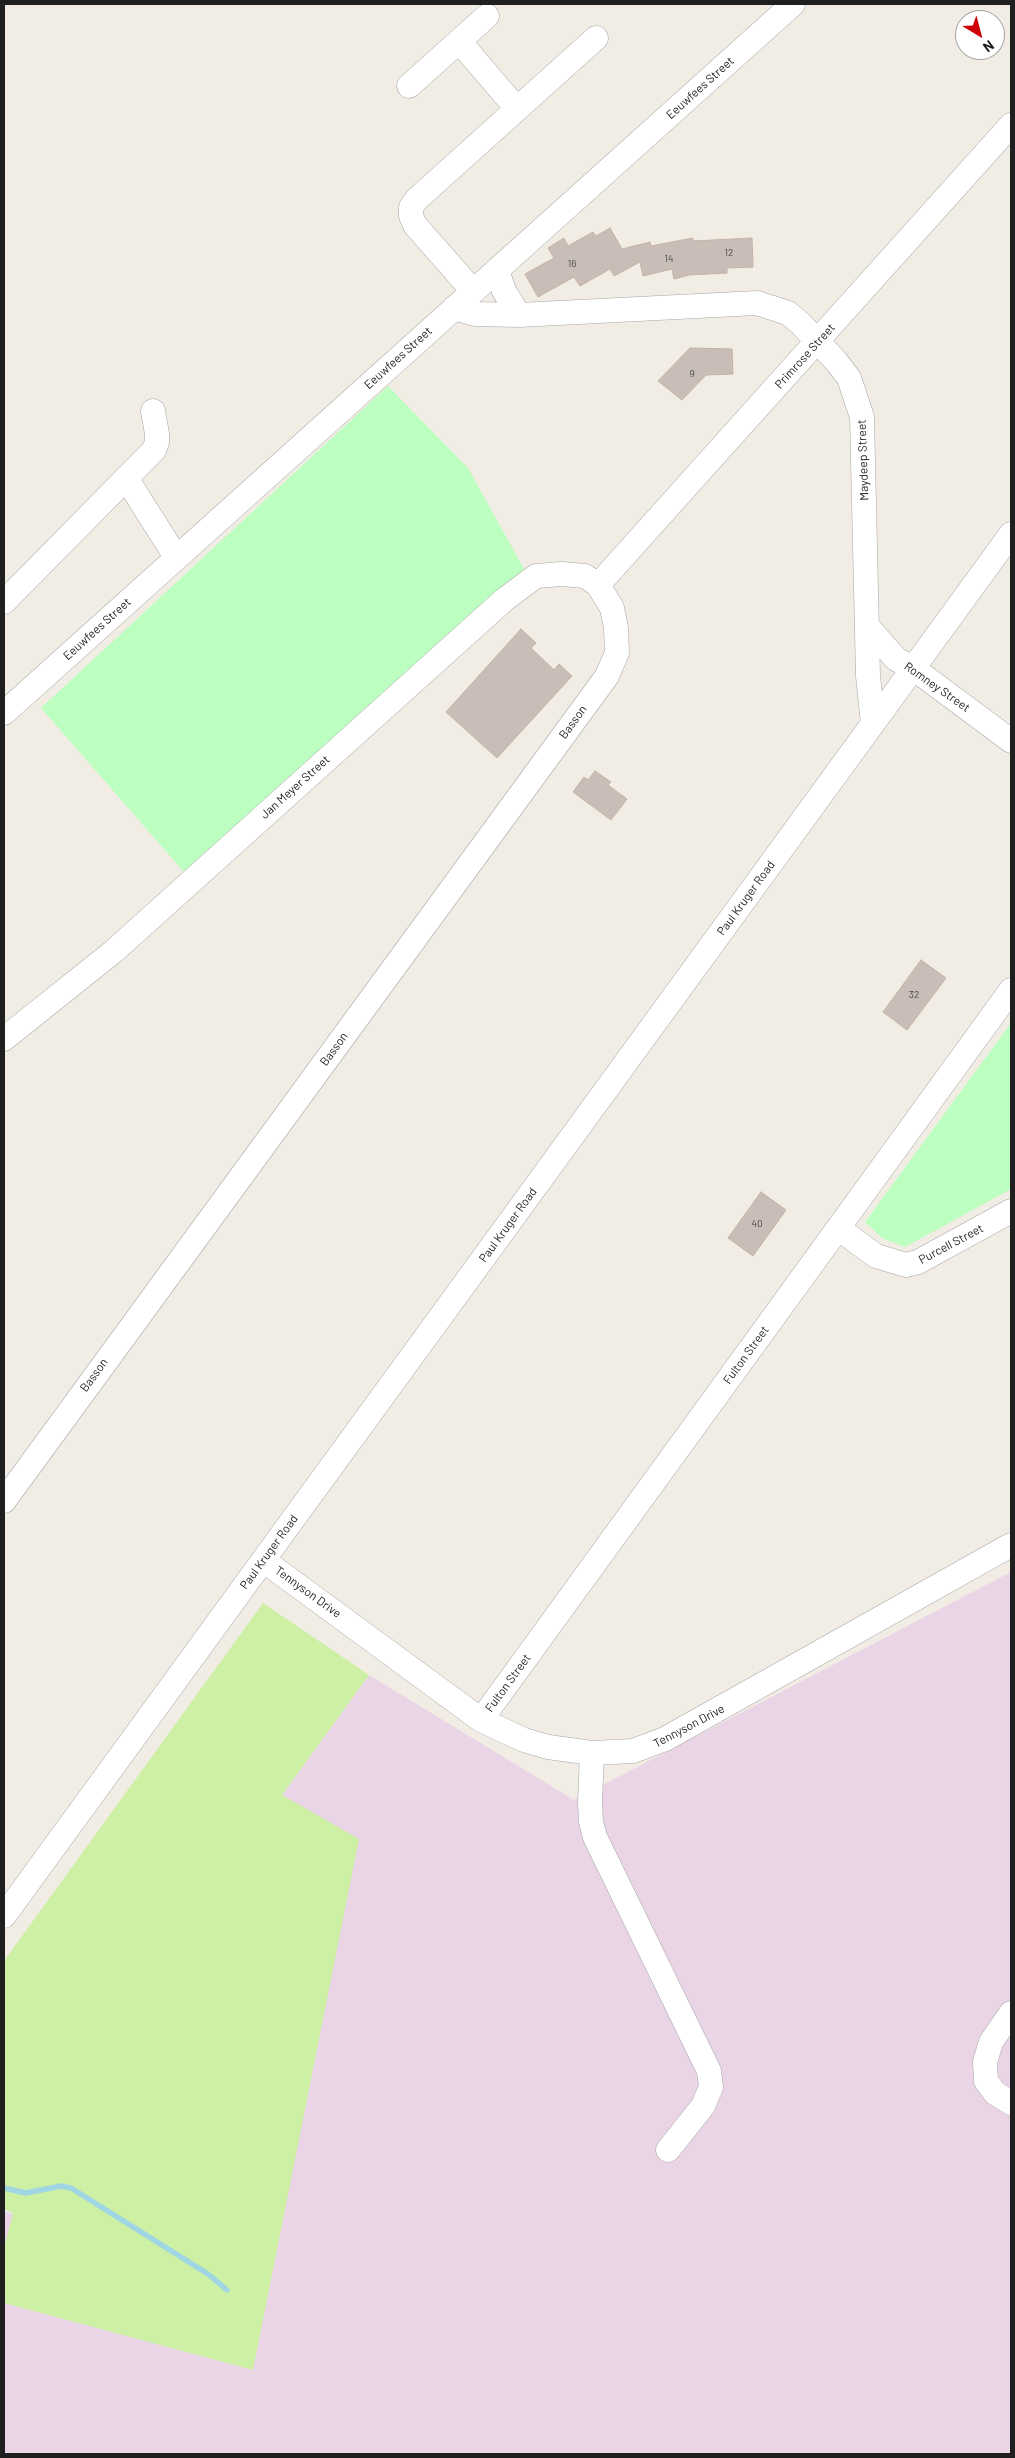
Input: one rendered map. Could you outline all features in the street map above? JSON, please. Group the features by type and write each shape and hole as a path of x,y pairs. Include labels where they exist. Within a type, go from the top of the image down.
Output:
{"street":[{"name":"Eeuwfees Street","path":"4,713 793,4"},
{"path":"409,86 487,16"},
{"path":"473,291 415,225 411,216 412,207 417,199 596,38"},
{"path":"459,41 517,109"},
{"name":"Primrose Street","path":"598,585 1011,125"},
{"path":"497,270 504,292 519,315"},
{"name":"Maydeep Street","path":"454,308 475,314 519,315 757,303 788,313 818,341 849,378 862,416 868,676 873,724"},
{"path":"4,602 154,450 157,442 153,411"},
{"path":"126,478 176,557"},
{"name":"Paul Kruger Road","path":"4,1916 1011,534"},
{"name":"Jan Meyer Street","path":"4,1039 114,951 504,600 536,576 562,574 585,576 598,585"},
{"name":"Basson","path":"4,1500 607,676 617,653 616,628 612,608 598,585"},
{"name":"Romney Street","path":"868,627 890,653 1011,741"},
{"name":"Fulton Street","path":"481,1720 1011,990"},
{"name":"Purcell Street","path":"838,1228 876,1256 906,1265 918,1262 1011,1211"},
{"name":"Tennyson Drive","path":"263,1560 481,1720 524,1740 548,1747 592,1753 632,1751 665,1739 1011,1545"},
{"path":"592,1753 590,1802 591,1822 595,1837 709,2071 711,2087 703,2106 668,2150"},
{"path":"1011,2013 991,2042 985,2062 986,2081 995,2092 1011,2103"}],"shaded area":[{"path":"1011,1572 1011,2454 4,2454 4,2211 263,2311 282,1795 369,1675 574,1800"}],"green space":[{"path":"388,386 468,468 524,569 184,872 41,708"},
{"path":"1011,1023 1011,1189 905,1247 882,1238 865,1222"},
{"path":"263,1603 369,1675 282,1795 359,1839 253,2370 4,2303 4,2248 13,2213 4,2209 4,1961"}],"building":[{"path":"610,228 622,249 650,242 651,246 693,238 693,241 752,238 753,267 727,268 727,273 689,275 674,279 672,269 643,276 640,262 614,276 610,269 580,286 574,277 538,297 525,274 554,258 548,248 564,238 568,246 593,232 596,236"},
{"path":"690,348 732,349 733,374 706,375 682,400 658,381"},
{"path":"521,629 536,643 531,648 554,670 559,664 572,676 497,758 446,712"},
{"path":"595,771 611,782 608,785 627,799 611,820 573,792 584,777 588,780"},
{"path":"921,960 946,978 907,1030 883,1012"},
{"path":"761,1192 786,1210 753,1256 728,1238"}],"waterway":[{"path":"4,2188 26,2193 61,2186 71,2188 208,2274 227,2290"}]}
